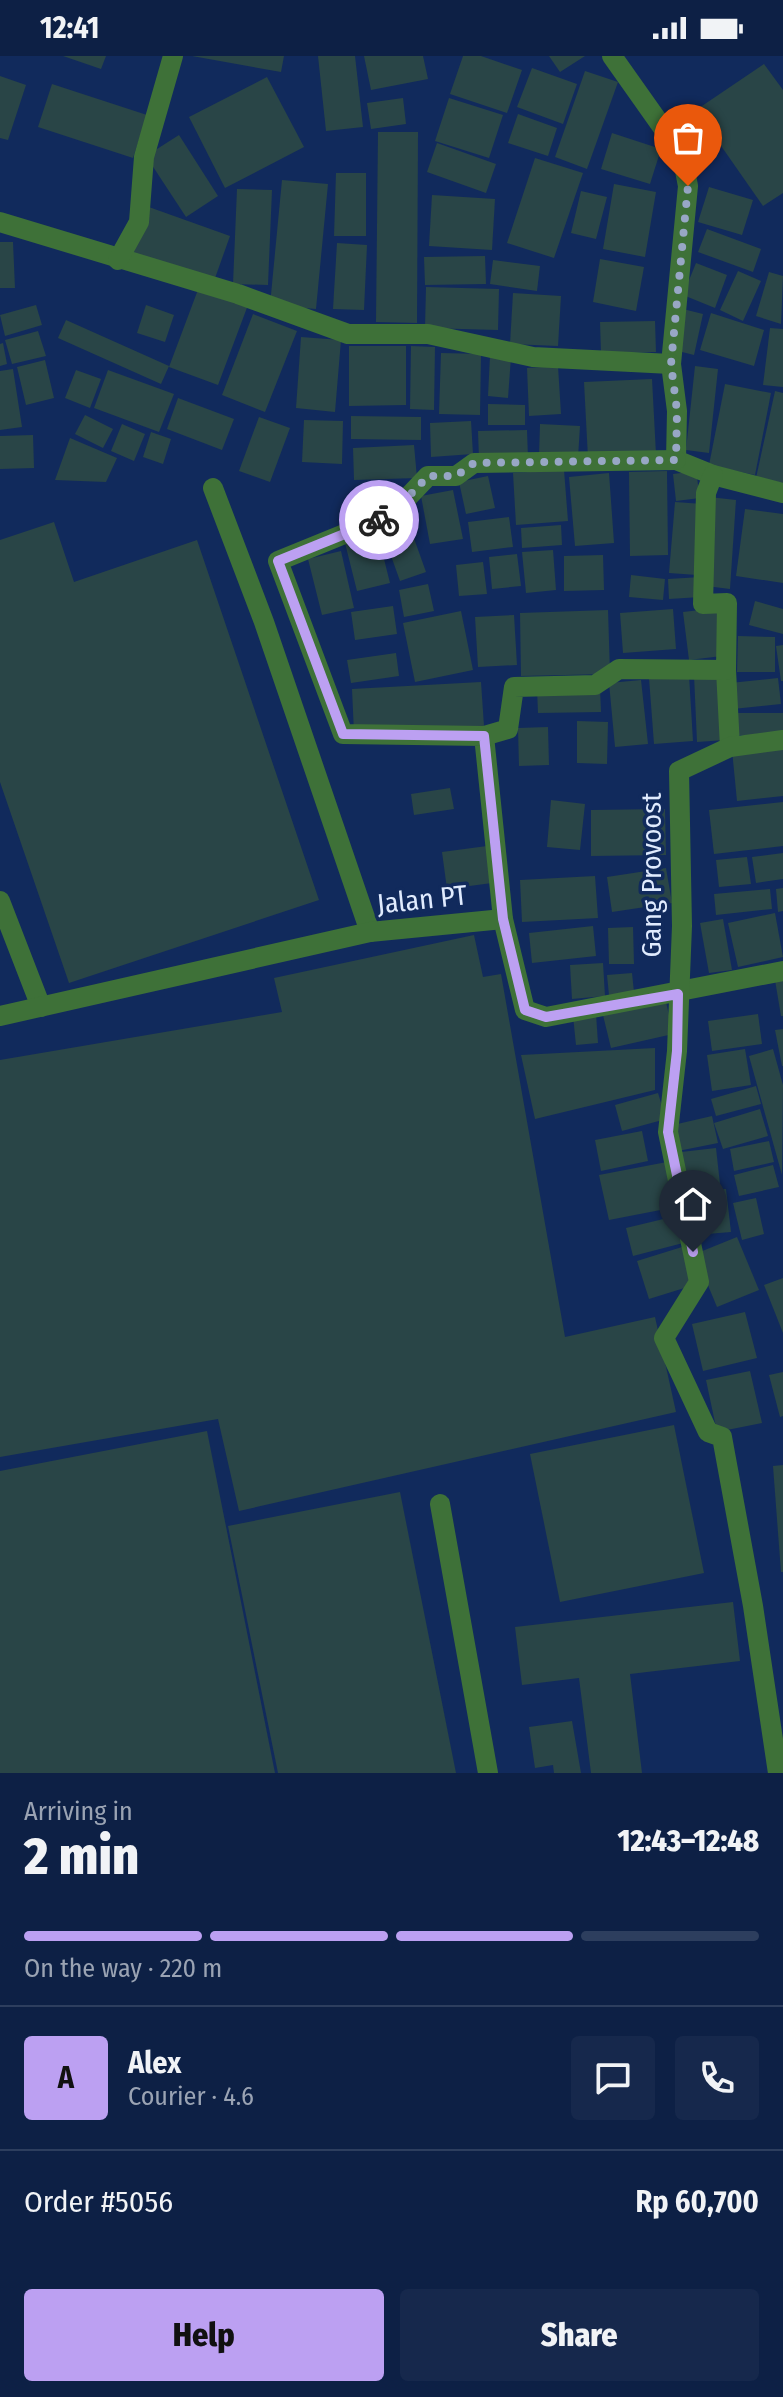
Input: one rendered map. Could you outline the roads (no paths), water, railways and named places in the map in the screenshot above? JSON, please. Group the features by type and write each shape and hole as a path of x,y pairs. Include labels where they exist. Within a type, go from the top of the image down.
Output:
{"street":[{"path":"118,260 139,222 144,157 173,56"},
{"path":"618,58 682,155 688,186 671,364 677,411 676,460"},
{"path":"0,222 238,294 348,334 428,334 533,357 671,364"},
{"path":"726,670 619,669 595,685 514,687 508,729 484,736 343,734 278,561 391,515 428,476 456,476 474,463 676,460 713,475 783,493"},
{"path":"713,475 706,493 703,604 727,603 730,747"},
{"path":"213,488 264,622 370,932"},
{"path":"484,736 503,919"},
{"name":"Gang Provoost","path":"678,994 682,926 679,771 730,747 783,740"},
{"path":"0,901 41,1007"},
{"name":"Jalan PT","path":"0,1016 370,932 503,919 525,1010 546,1017 678,994 783,971"},
{"path":"678,994 677,1051 668,1132 699,1282 664,1338 708,1432 722,1437 753,1606 778,1773"},
{"path":"440,1504 488,1773"}]}
